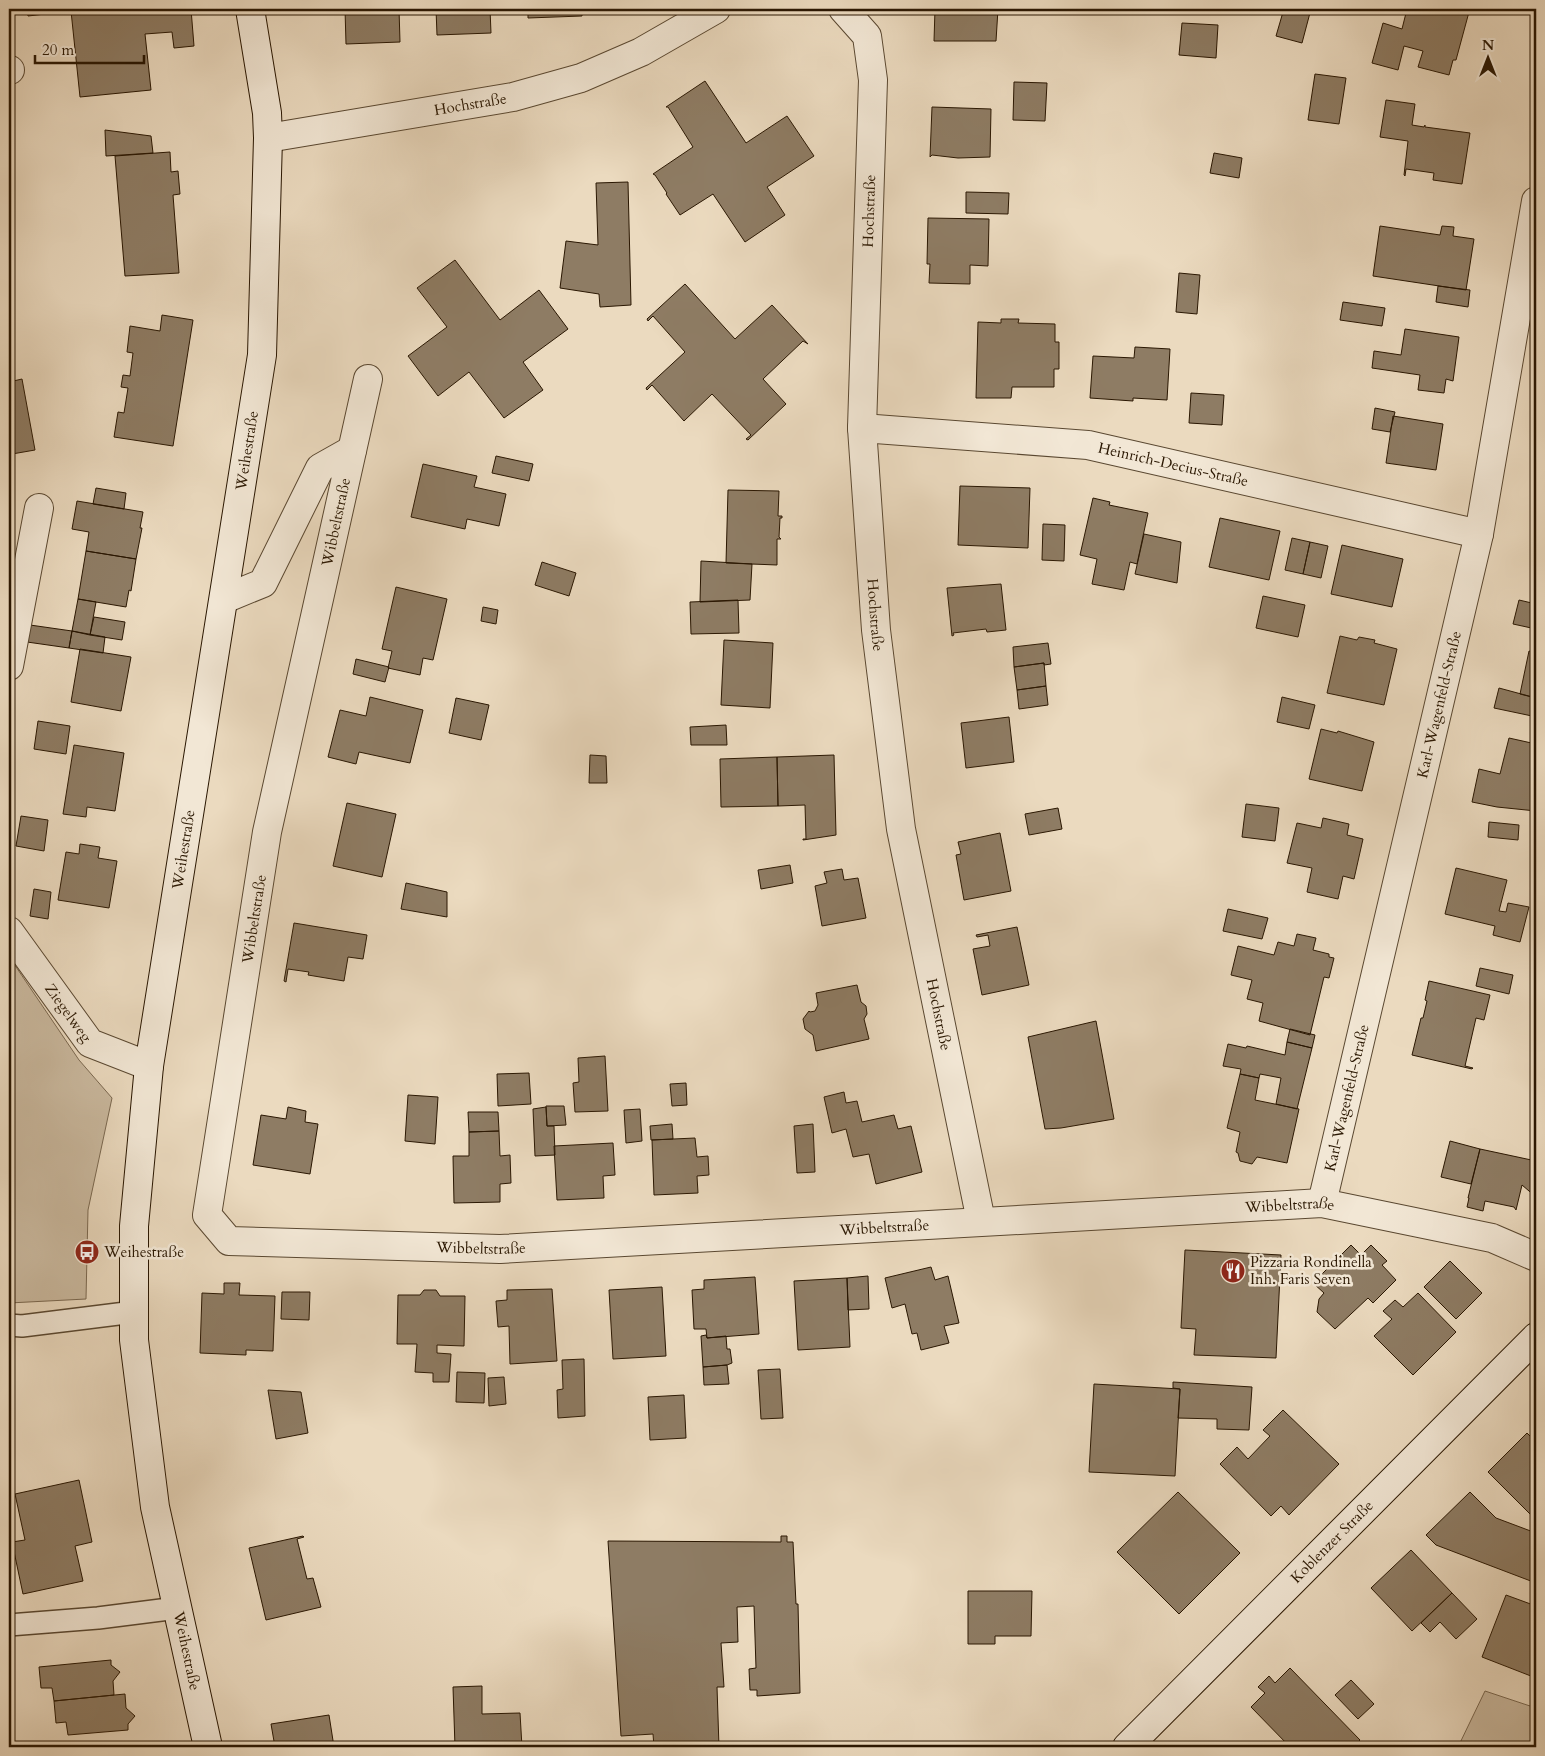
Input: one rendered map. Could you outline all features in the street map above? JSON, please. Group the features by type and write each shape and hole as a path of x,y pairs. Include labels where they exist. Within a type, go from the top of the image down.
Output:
{"street":[{"name":"Weihestraße","path":"208,1747 155,1507 134,1340 134,1226 149,1066 262,354 268,138 267,114 250,9"},
{"name":"Hochstraße","path":"268,138 513,96 581,78 642,52 716,9"},
{"name":"Hochstraße","path":"844,9 867,36 873,80 862,428 876,630 901,829 981,1221"},
{"name":"Karl-Wagenfeld-Straße","path":"1322,1203 1479,534 1535,213"},
{"name":"Wibbeltstraße","path":"368,379 267,832 207,1215 229,1241 500,1249 1322,1203 1492,1238 1536,1257"},
{"name":"Heinrich-Decius-Straße","path":"862,428 1088,445 1479,534"},
{"name":"Wibbeltstraße","path":"224,599 263,583 320,468 352,450"},
{"path":"9,666 39,508"},
{"name":"Ziegelweg","path":"9,931 90,1043 149,1066"},
{"name":"Koblenzer Straße","path":"1127,1747 1536,1337"}],"lane":[{"path":"9,1325 22,1326 134,1312"},
{"path":"9,1625 98,1618 177,1608"}],"shaded area":[{"path":"10,958 79,1060 112,1098 88,1210 86,1299 9,1303"},
{"path":"1485,1691 1536,1708 1536,1747 1458,1747"}],"building":[{"path":"27,9 191,9 194,46 174,48 172,32 145,34 151,90 80,97 71,11 28,16"},
{"path":"345,9 399,9 400,42 346,44"},
{"path":"436,9 490,9 491,33 437,35"},
{"path":"528,9 582,9 582,16 528,18"},
{"path":"935,9 998,9 996,41 934,41"},
{"path":"1272,9 1311,9 1302,43 1276,36 1283,12"},
{"path":"1407,9 1457,9 1469,12 1456,60 1453,60 1449,75 1418,67 1423,51 1404,46 1398,70 1372,63 1383,23 1402,29"},
{"path":"1182,23 1218,25 1216,58 1179,55"},
{"path":"1315,74 1346,78 1339,124 1308,120"},
{"path":"705,81 746,143 787,116 814,156 767,187 785,215 745,242 713,194 680,215 653,174 693,147 668,107 666,107"},
{"path":"1014,82 1047,83 1045,121 1013,120"},
{"path":"1386,100 1415,104 1412,125 1424,127 1425,125 1425,127 1470,133 1462,184 1433,180 1434,173 1406,169 1404,175 1408,141 1380,137"},
{"path":"932,107 991,109 990,157 958,158 932,155 930,157"},
{"path":"105,130 151,136 153,153 106,156"},
{"path":"170,152 171,172 178,171 180,194 173,195 179,273 125,276 115,156"},
{"path":"1214,153 1242,158 1239,178 1210,173"},
{"path":"628,182 631,305 600,307 599,294 560,288 566,241 598,245 596,183"},
{"path":"966,192 1009,193 1008,214 966,213"},
{"path":"928,218 989,219 988,266 970,265 970,284 929,283 930,264 927,264"},
{"path":"1380,226 1440,235 1442,226 1454,227 1453,236 1474,239 1466,290 1373,276"},
{"path":"455,260 500,320 539,290 568,329 523,362 543,390 504,418 469,372 438,396 408,356 447,327 417,288"},
{"path":"1179,273 1200,275 1197,314 1176,312"},
{"path":"685,284 735,339 772,305 808,344 803,341 763,379 786,404 748,440 746,439 751,435 712,394 684,421 652,385 647,390 646,388 685,352 653,316 648,321 647,319"},
{"path":"1438,286 1470,290 1468,307 1436,302"},
{"path":"1343,302 1385,308 1382,326 1340,320"},
{"path":"162,315 193,320 173,446 114,437 118,412 124,413 128,388 121,387 123,375 130,376 133,353 127,352 130,326 160,331"},
{"path":"1001,319 1019,319 1018,323 1055,324 1055,342 1059,342 1059,369 1054,369 1054,387 1012,387 1011,398 976,398 978,322 1001,323"},
{"path":"1405,329 1459,337 1453,381 1446,379 1444,393 1418,390 1420,375 1372,368 1374,351 1401,355"},
{"path":"1135,347 1170,349 1167,400 1133,398 1133,401 1090,398 1093,356 1134,358"},
{"path":"22,379 35,450 12,454 9,446 9,382"},
{"path":"1191,393 1224,395 1222,425 1189,423"},
{"path":"1375,408 1395,412 1390,432 1372,429"},
{"path":"1393,416 1443,424 1436,470 1386,463"},
{"path":"496,456 533,464 529,481 492,473"},
{"path":"423,464 477,476 474,487 506,494 499,526 467,519 465,529 411,517"},
{"path":"960,486 1030,488 1028,548 958,545"},
{"path":"96,488 126,493 124,509 93,504"},
{"path":"728,490 779,491 778,516 782,516 782,518 780,518 779,537 781,539 777,539 777,565 726,563"},
{"path":"1093,498 1110,502 1109,505 1148,513 1137,564 1130,562 1124,590 1092,584 1097,559 1080,555"},
{"path":"77,501 143,512 136,559 86,551 89,532 72,529"},
{"path":"1220,518 1280,531 1269,580 1209,567"},
{"path":"1043,524 1065,525 1064,561 1042,560"},
{"path":"1144,534 1181,542 1177,583 1135,574"},
{"path":"1292,538 1310,542 1303,574 1285,570"},
{"path":"1310,542 1328,546 1321,578 1303,574"},
{"path":"1342,545 1403,559 1392,607 1331,594"},
{"path":"86,551 136,559 131,591 129,590 126,607 78,599"},
{"path":"701,561 752,564 750,600 700,602"},
{"path":"542,562 576,573 569,596 535,585"},
{"path":"1001,584 1006,630 987,632 986,629 953,633 954,635 952,636 947,588"},
{"path":"396,587 447,599 433,660 423,658 420,675 388,668 392,651 382,649"},
{"path":"1263,596 1305,605 1298,637 1256,628"},
{"path":"78,599 96,602 90,635 72,631"},
{"path":"738,600 739,633 691,634 690,602"},
{"path":"1519,600 1536,604 1536,629 1513,624"},
{"path":"483,607 498,610 496,624 481,621"},
{"path":"94,617 125,622 122,640 90,635"},
{"path":"30,625 72,631 69,648 27,642"},
{"path":"72,631 105,637 103,653 69,648"},
{"path":"1340,636 1357,640 1359,637 1375,640 1374,643 1397,649 1384,705 1327,693"},
{"path":"724,640 773,643 770,708 721,705"},
{"path":"1048,643 1051,664 1044,665 1044,663 1014,667 1013,647"},
{"path":"80,649 131,657 121,711 71,702"},
{"path":"1529,651 1536,653 1536,698 1520,694"},
{"path":"356,659 389,667 385,682 353,674"},
{"path":"1044,663 1046,686 1017,690 1014,667"},
{"path":"1046,686 1048,705 1019,709 1017,690"},
{"path":"1499,688 1536,698 1532,716 1494,708"},
{"path":"370,697 423,710 410,763 359,752 356,764 328,757 340,710 366,716"},
{"path":"1282,697 1315,705 1309,729 1277,722"},
{"path":"456,698 489,705 481,740 449,733"},
{"path":"1009,717 1014,762 966,768 961,723"},
{"path":"38,721 70,726 66,754 34,749"},
{"path":"726,725 727,745 691,745 690,727"},
{"path":"1321,729 1337,733 1338,731 1374,742 1362,791 1309,779"},
{"path":"1509,738 1536,744 1536,811 1472,802 1479,769 1500,774"},
{"path":"74,745 124,753 115,811 87,807 86,817 63,814"},
{"path":"590,755 606,756 607,783 589,783"},
{"path":"834,755 836,835 803,840 806,839 805,805 778,806 777,757"},
{"path":"777,757 778,806 721,807 720,759"},
{"path":"347,803 396,814 382,877 333,866"},
{"path":"1246,804 1279,808 1275,841 1242,837"},
{"path":"1058,808 1062,829 1029,835 1025,814"},
{"path":"21,816 48,820 44,851 16,846"},
{"path":"1323,818 1349,824 1347,835 1363,839 1354,879 1343,876 1338,899 1307,892 1312,868 1287,863 1297,823 1321,828"},
{"path":"1489,822 1519,825 1518,840 1488,837"},
{"path":"1000,833 1011,891 964,900 956,855 961,854 958,842"},
{"path":"80,844 100,847 98,858 117,861 109,908 58,900 66,852 79,854"},
{"path":"790,865 793,883 761,889 758,870"},
{"path":"1456,868 1507,880 1499,911 1506,912 1508,903 1529,907 1520,942 1493,935 1495,926 1445,914"},
{"path":"842,869 844,880 858,878 866,918 822,926 815,886 827,883 824,872"},
{"path":"406,883 447,892 447,917 401,909"},
{"path":"34,889 51,892 48,919 30,916"},
{"path":"1228,909 1268,918 1262,939 1223,931"},
{"path":"294,923 367,935 363,959 348,957 344,981 308,975 309,972 288,969 286,982 284,981"},
{"path":"1017,927 1029,985 982,995 973,949 990,946 988,935 977,937 976,935"},
{"path":"1297,934 1316,938 1313,950 1329,954 1329,957 1334,958 1329,978 1324,977 1310,1035 1259,1021 1263,1003 1247,999 1252,980 1231,975 1238,946 1274,955 1278,942 1294,946"},
{"path":"1480,968 1513,975 1509,994 1476,986"},
{"path":"1429,981 1490,995 1484,1020 1476,1018 1465,1066 1472,1069 1412,1055 1427,1001 1425,1000"},
{"path":"857,985 861,1002 866,1006 867,1014 864,1019 869,1039 816,1051 813,1035 805,1029 803,1019 809,1011 815,1011 818,1005 816,993"},
{"path":"1096,1021 1114,1119 1045,1129 1028,1037"},
{"path":"1290,1029 1315,1035 1312,1048 1287,1042"},
{"path":"1287,1042 1312,1048 1297,1109 1276,1104 1281,1078 1260,1074 1259,1078 1240,1074 1241,1069 1223,1066 1228,1044 1246,1048 1247,1046 1285,1055"},
{"path":"605,1056 608,1111 575,1112 573,1083 579,1082 578,1058"},
{"path":"529,1073 531,1104 498,1106 497,1074"},
{"path":"1240,1074 1259,1078 1255,1100 1299,1109 1287,1163 1257,1157 1252,1164 1240,1161 1236,1152 1240,1132 1227,1128"},
{"path":"686,1083 687,1105 672,1106 670,1084"},
{"path":"844,1092 846,1103 857,1101 862,1122 894,1115 898,1129 911,1126 922,1172 876,1184 869,1154 853,1157 846,1129 832,1133 824,1097"},
{"path":"408,1095 438,1097 435,1144 405,1141"},
{"path":"546,1106 564,1106 566,1125 547,1126"},
{"path":"288,1107 306,1111 305,1122 318,1124 310,1174 253,1165 261,1115 286,1119"},
{"path":"546,1107 547,1126 554,1126 555,1155 535,1156 533,1109"},
{"path":"640,1109 642,1141 626,1143 624,1110"},
{"path":"468,1112 498,1112 499,1131 469,1132"},
{"path":"672,1124 673,1139 651,1140 650,1126"},
{"path":"813,1124 815,1172 797,1173 794,1126"},
{"path":"499,1131 500,1156 510,1155 511,1183 500,1184 500,1202 454,1203 453,1156 469,1156 469,1132"},
{"path":"695,1138 697,1157 708,1156 709,1175 697,1176 698,1193 654,1195 652,1140"},
{"path":"1450,1141 1480,1149 1471,1184 1441,1177"},
{"path":"613,1143 615,1175 603,1176 604,1198 557,1200 554,1146"},
{"path":"1480,1149 1536,1161 1536,1197 1522,1185 1516,1210 1514,1207 1485,1201 1483,1211 1467,1207"},
{"path":"1351,1245 1361,1255 1371,1245 1387,1261 1382,1265 1396,1280 1373,1303 1368,1298 1335,1329 1317,1312 1319,1299 1324,1293 1313,1283"},
{"path":"1185,1250 1281,1255 1276,1358 1194,1355 1196,1329 1181,1328"},
{"path":"1450,1261 1482,1293 1456,1319 1424,1287"},
{"path":"931,1267 935,1280 948,1276 959,1323 944,1326 949,1343 921,1350 917,1333 912,1334 905,1304 892,1308 885,1278"},
{"path":"868,1276 869,1309 848,1310 847,1278"},
{"path":"755,1277 759,1334 707,1338 706,1329 694,1329 692,1290 704,1289 704,1280"},
{"path":"847,1278 850,1347 798,1350 794,1281"},
{"path":"224,1283 240,1283 239,1295 275,1296 273,1351 246,1350 246,1355 200,1353 202,1293 224,1294"},
{"path":"662,1287 666,1356 613,1359 609,1290"},
{"path":"552,1289 557,1361 510,1364 509,1326 498,1327 496,1301 507,1300 507,1290"},
{"path":"424,1290 436,1290 440,1296 465,1296 464,1346 437,1345 437,1353 451,1354 449,1382 433,1382 433,1373 415,1372 417,1344 397,1344 398,1295 420,1295"},
{"path":"282,1292 310,1292 309,1320 281,1319"},
{"path":"1418,1293 1456,1332 1413,1375 1374,1336 1392,1319 1383,1311 1395,1300 1403,1307"},
{"path":"706,1335 707,1338 726,1336 727,1349 730,1349 732,1363 703,1367 701,1336"},
{"path":"584,1359 585,1416 558,1418 557,1390 563,1389 562,1360"},
{"path":"727,1365 729,1384 704,1385 703,1367"},
{"path":"780,1369 783,1418 761,1419 758,1370"},
{"path":"457,1372 485,1373 484,1403 456,1402"},
{"path":"504,1377 506,1404 489,1406 488,1378"},
{"path":"1173,1382 1252,1387 1249,1430 1217,1429 1217,1419 1178,1418 1180,1389 1173,1388"},
{"path":"1094,1384 1180,1389 1175,1476 1089,1472"},
{"path":"268,1390 301,1392 308,1433 276,1439"},
{"path":"684,1395 686,1438 650,1440 648,1397"},
{"path":"1283,1410 1339,1464 1289,1515 1281,1506 1271,1516 1220,1464 1237,1447 1248,1459 1270,1436 1263,1430"},
{"path":"1527,1433 1536,1442 1536,1520 1488,1472"},
{"path":"79,1480 92,1542 75,1546 83,1581 23,1594 12,1542 25,1540 15,1494"},
{"path":"1178,1492 1240,1553 1179,1614 1117,1552"},
{"path":"1470,1492 1496,1518 1536,1533 1536,1583 1436,1545 1426,1535"},
{"path":"303,1536 297,1539 307,1579 313,1578 321,1607 266,1620 249,1548"},
{"path":"781,1536 787,1536 787,1542 793,1542 796,1604 798,1604 800,1693 757,1696 757,1690 750,1690 749,1669 756,1668 754,1606 737,1607 738,1642 721,1643 724,1687 717,1687 719,1747 654,1747 653,1734 621,1736 608,1541 781,1542"},
{"path":"1411,1550 1452,1593 1412,1631 1371,1588"},
{"path":"968,1591 1032,1591 1031,1636 995,1636 995,1644 968,1644"},
{"path":"1452,1593 1477,1619 1456,1639 1440,1622 1430,1632 1421,1623"},
{"path":"1506,1595 1536,1606 1536,1678 1482,1657"},
{"path":"111,1660 111,1665 120,1672 113,1681 114,1695 54,1701 52,1688 41,1688 39,1667"},
{"path":"1290,1668 1360,1740 1353,1747 1290,1747 1251,1707 1265,1693 1258,1687 1269,1676 1275,1683"},
{"path":"1351,1680 1374,1704 1358,1719 1335,1695"},
{"path":"482,1686 482,1714 520,1713 522,1747 455,1747 453,1687"},
{"path":"125,1694 126,1708 135,1716 128,1724 128,1730 68,1735 66,1722 56,1723 54,1701"},
{"path":"329,1715 334,1747 275,1747 271,1724"}],"place":[{"name":"Weihestraße","path":"87,1252"},
{"name":"Pizzaria Rondinella Inh. Faris Seven","path":"1233,1271"}]}
